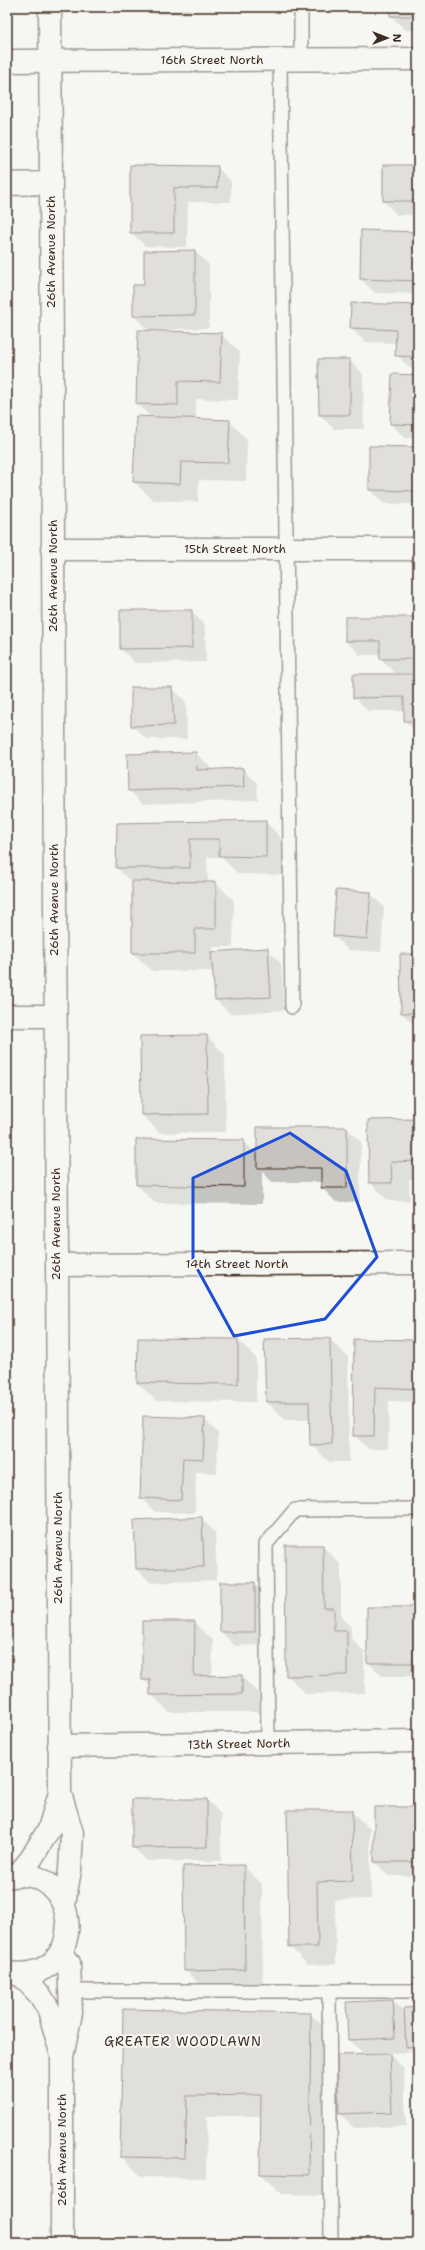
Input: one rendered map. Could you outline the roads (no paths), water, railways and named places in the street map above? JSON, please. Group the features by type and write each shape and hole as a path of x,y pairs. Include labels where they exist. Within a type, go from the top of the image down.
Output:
{"street":[{"name":"26th Avenue North","path":"50,7 60,1793"},
{"name":"16th Street North","path":"7,61 418,59"},
{"path":"7,184 50,183"},
{"name":"15th Street North","path":"52,549 418,549"},
{"path":"7,1016 55,1016"},
{"name":"14th Street North","path":"56,1265 418,1263"},
{"name":"13th Street North","path":"59,1746 418,1741"},
{"path":"10,1876 31,1859 49,1829 60,1793"},
{"path":"60,1793 72,1833 70,1870 64,1904"},
{"path":"10,1876 25,1875 41,1880 54,1890 64,1904 68,1919 67,1936 61,1951 51,1963 37,1972 14,1974"},
{"path":"61,1951 69,1963 70,1992 70,2023 62,2057"},
{"path":"14,1974 40,1995 49,2010 62,2057"},
{"name":"26th Avenue North","path":"62,2057 62,2243"}],"lane":[{"path":"292,1007 287,549 291,60 301,7"},
{"path":"268,1743 266,1544 295,1510 418,1509"},
{"path":"70,1992 418,1991"},
{"path":"330,1992 331,2243"}],"district":[{"name":"GREATER WOODLAWN","path":"183,2041"}]}
